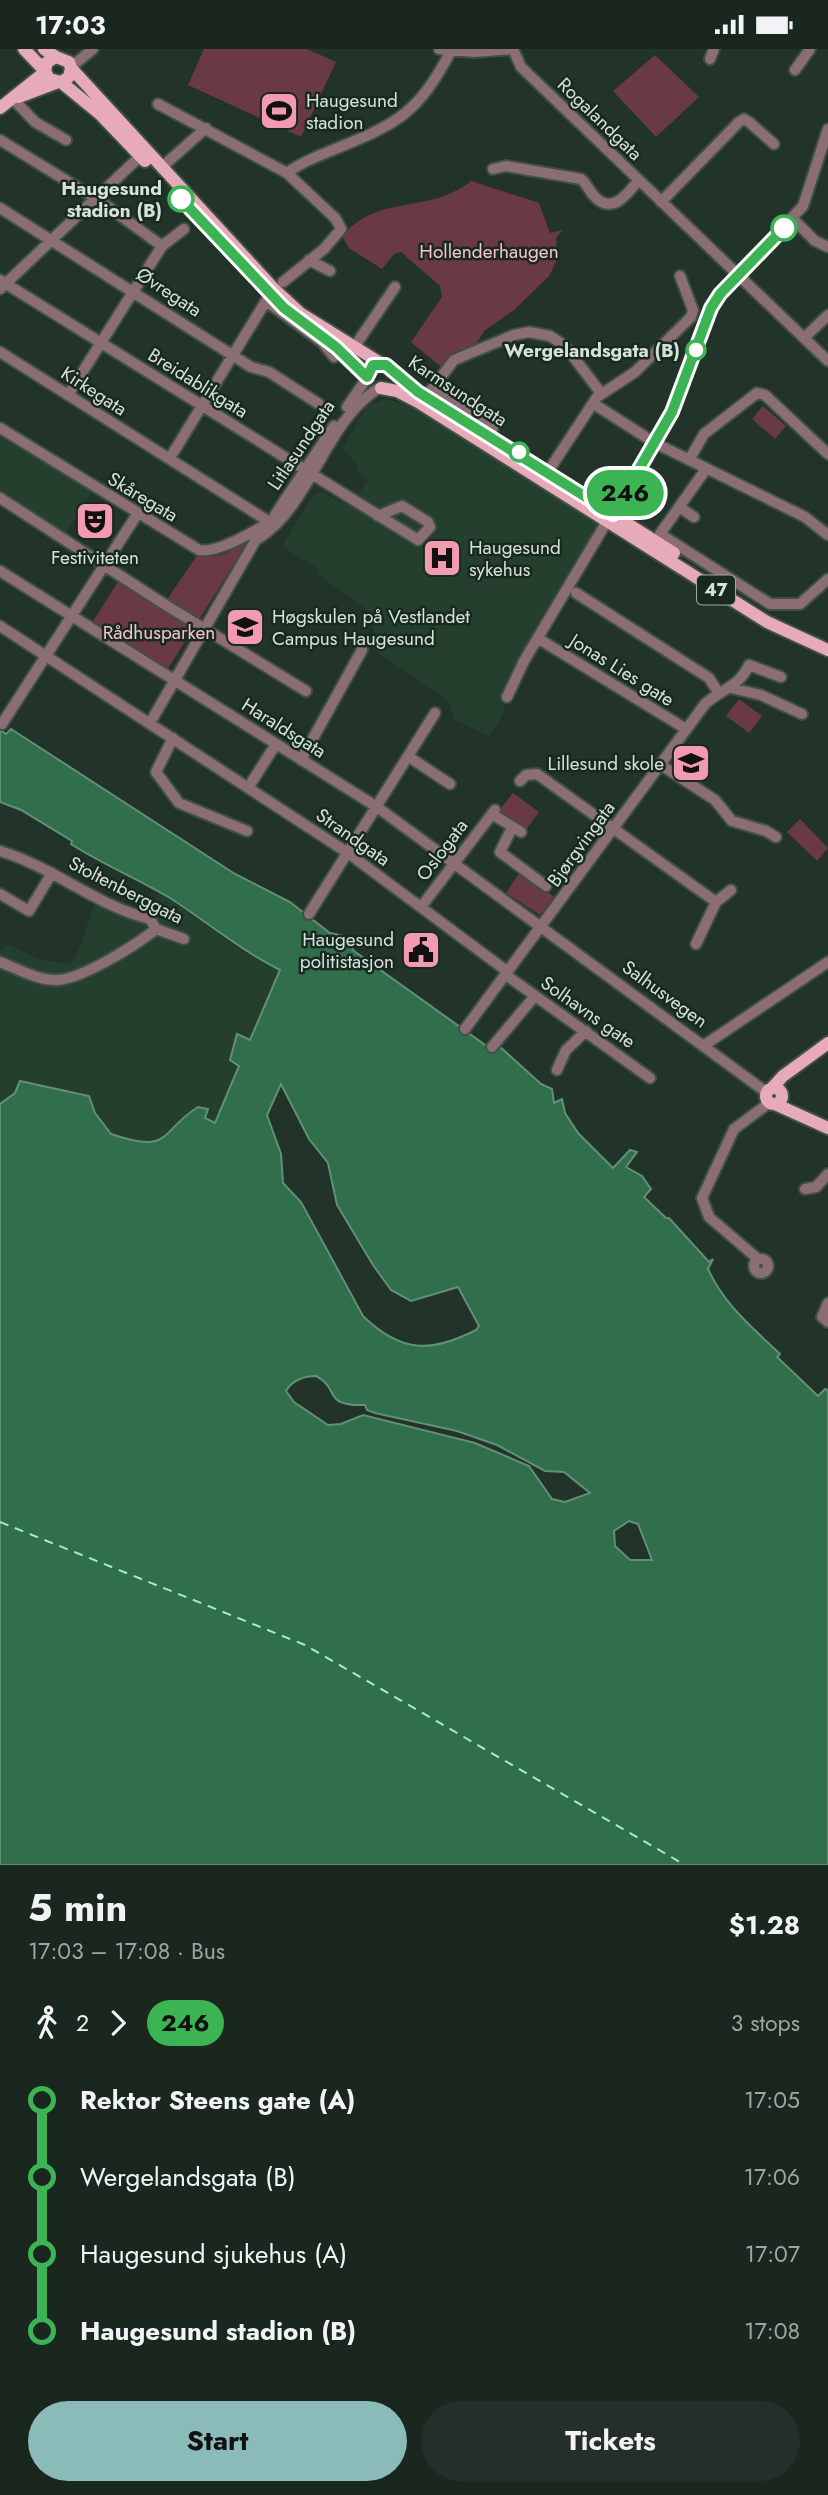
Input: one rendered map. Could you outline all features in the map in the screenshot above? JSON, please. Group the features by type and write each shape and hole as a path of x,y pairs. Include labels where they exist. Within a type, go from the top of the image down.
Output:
{"main road":[{"name":"47","path":"24,49 49,79 59,83"},
{"name":"Karmsundgata","path":"44,49 65,63 275,290 311,319 367,377"},
{"path":"0,108 45,71 47,62 65,63 69,77 13,99"},
{"name":"Karmsundgata","path":"59,83 100,114 270,294 385,366 418,392 767,622 828,650"},
{"path":"367,377 373,365 385,366 391,380 380,388"},
{"name":"47","path":"367,377 372,385 380,388"},
{"name":"Karmsundgata","path":"380,388 407,395 778,621 828,643"},
{"path":"774,1097 801,1062 828,1043"},
{"name":"Salhusvegen","path":"774,1097 828,1128"}],"street":[{"path":"65,63 87,49"},
{"path":"65,63 93,49"},
{"name":"Rogalandgata","path":"439,49 512,49 521,67 828,361"},
{"path":"795,69 810,49"},
{"path":"286,173 383,129 405,115 424,97 451,51"},
{"path":"13,99 35,122 66,140"},
{"path":"158,104 286,173 323,203 341,229 334,240 283,282"},
{"path":"661,202 739,122 749,122 774,144"},
{"path":"162,167 206,128"},
{"path":"507,697 681,394 711,308 738,275 793,219 807,198 828,129"},
{"path":"0,140 94,198 162,247"},
{"path":"2,284 53,240 135,161"},
{"name":"Rogalandgata","path":"493,169 506,166 581,179 592,194 606,204 617,203 639,180"},
{"name":"Øvregata","path":"0,208 134,290 234,356 269,373 319,404"},
{"path":"793,219 815,241 828,247"},
{"path":"68,395 162,247 184,229"},
{"path":"309,260 330,271"},
{"path":"553,464 601,393 635,372 691,317 693,310 680,276"},
{"name":"Breidablikgata","path":"2,284 378,516"},
{"path":"357,343 395,287"},
{"path":"170,459 266,301 322,342 334,357"},
{"path":"804,338 828,315"},
{"path":"493,428 431,390 454,360 514,335 540,333 560,342 601,393"},
{"name":"Kirkegata","path":"0,352 269,521"},
{"name":"Litlasundgata","path":"259,538 278,522 289,507 308,471 367,377"},
{"name":"Litlasundgata","path":"150,723 269,521 356,407 380,388"},
{"path":"689,460 704,434 757,393 765,395 828,454"},
{"path":"594,404 655,443 804,517 828,535"},
{"name":"Skåregata","path":"0,428 192,547 206,551 269,521"},
{"path":"706,469 660,534 770,604 800,604 828,579"},
{"path":"1,500 306,691"},
{"name":"Litlasundgata","path":"269,521 289,507"},
{"path":"679,507 694,517"},
{"path":"2,723 138,513"},
{"name":"Haraldsgata","path":"0,571 377,807 540,927"},
{"path":"576,593 709,678 718,692 731,688 761,695 802,714"},
{"name":"Strandgata","path":"0,626 348,853 507,973"},
{"name":"Jonas Lies gate","path":"539,639 686,729"},
{"path":"301,760 362,650"},
{"path":"731,688 749,665 781,677"},
{"name":"Bjørgvingata","path":"465,1029 686,729 718,692"},
{"path":"309,914 435,713"},
{"path":"173,738 156,772 170,796 179,803 247,831"},
{"path":"248,788 276,744"},
{"path":"409,757 450,784"},
{"path":"661,765 715,800 732,821 766,831 776,837"},
{"path":"520,781 526,775 537,775 716,902"},
{"name":"Oslogata","path":"421,907 494,812 517,830 500,852 546,886"},
{"name":"Stoltenberggata","path":"0,851 52,873 131,914 150,919 156,929 184,939"},
{"path":"0,894 29,911 52,873"},
{"path":"696,944 716,902 731,890"},
{"name":"Salhusvegen","path":"540,927 774,1097"},
{"path":"0,962 44,979 59,980 92,968 156,929"},
{"path":"703,1046 828,962"},
{"name":"Solhavns gate","path":"507,973 534,997 650,1078"},
{"path":"492,1047 534,997"},
{"path":"556,1070 566,1051 586,1031"},
{"path":"758,1259 709,1217 702,1198 734,1129 774,1097"},
{"path":"805,1189 816,1187 828,1174"},
{"path":"828,1303 822,1311 828,1322"}],"shaded area":[{"name":"Haugesund sykehus","path":"385,399 423,409 605,523 505,688 503,715 489,736 455,720 448,700 374,650 373,614 319,575 318,569 282,546 314,494 321,492 345,504 353,503 368,480 356,472 359,467 343,449 366,407"},
{"path":"0,428 94,488 63,537 0,498"},
{"path":"11,729 235,874 290,902 330,933 344,936 354,951 495,1052 499,1046 541,1084 552,1089 554,1103 562,1099 565,1113 578,1133 613,1168 630,1150 637,1152 626,1167 642,1176 651,1189 644,1197 669,1218 709,1262 713,1259 708,1269 722,1294 780,1354 777,1357 818,1396 825,1389 828,1390 828,1865 0,1865 0,1104 15,1093 20,1081 89,1096 95,1113 111,1134 145,1142 163,1137 198,1107 208,1109 205,1118 215,1123 239,1066 230,1060 237,1034 250,1040 280,970 237,945 170,898 71,844 72,841 21,810 0,802 0,730 6,734","holes":["281,1084 309,1139 328,1163 337,1205 391,1290 411,1301 458,1287 479,1326 476,1330 445,1343 417,1345 390,1337 363,1316 301,1202 283,1183 281,1154 267,1115","316,1376 342,1403 365,1405 367,1410 375,1413 457,1431 497,1445 545,1471 564,1472 590,1493 565,1502 552,1499 529,1466 475,1443 363,1415 341,1424 328,1425 294,1402 286,1391 295,1381","629,1521 638,1524 652,1560 630,1560 615,1546 614,1531"]},
{"path":"160,893 247,954 280,969 250,1040 239,1035 239,1066 216,1123 180,1122 161,1145 106,1132 90,1098 84,1095 21,1082 18,1091 0,1104 0,951 7,944 39,959 70,964 79,949 96,899 136,918 146,912"}],"green space":[{"name":"Haugesund stadion","path":"204,49 307,49 336,62 301,137 188,85"},
{"path":"655,55 699,97 656,137 613,91"},
{"name":"Hollenderhaugen","path":"471,181 539,203 550,233 563,230 556,238 557,260 549,276 514,310 484,331 471,352 440,366 411,342 442,297 440,286 401,252 394,254 382,269 349,248 342,236 356,223 372,214 438,198"},
{"path":"763,406 786,426 775,439 752,419"},
{"name":"Rådhusparken","path":"250,539 167,670 92,623 121,577 164,604 198,554 219,555"},
{"path":"739,699 762,716 749,733 726,716"},
{"path":"513,793 539,812 525,831 497,813"},
{"path":"800,819 828,848 817,861 787,832"},
{"path":"521,870 554,897 540,915 506,893"}],"ferry route":[{"path":"0,1522 305,1645 685,1865"}],"bus line":[{"name":"246","path":"181,199 284,308 336,347 367,377 373,365 386,365 418,392 555,475 613,514 672,412 688,377 711,308 720,294 784,228"}],"place":[{"name":"Haugesund stadion","path":"279,111"},
{"name":"Haugesund stadion (B)","path":"181,199"},
{"name":"Wergelandsgata (B)","path":"696,350"},
{"name":"Festiviteten","path":"95,521"},
{"name":"Haugesund sykehus","path":"442,558"},
{"name":"Høgskulen på Vestlandet Campus Haugesund","path":"245,627"},
{"name":"Lillesund skole","path":"691,763"},
{"name":"Haugesund politistasjon","path":"421,950"}]}
